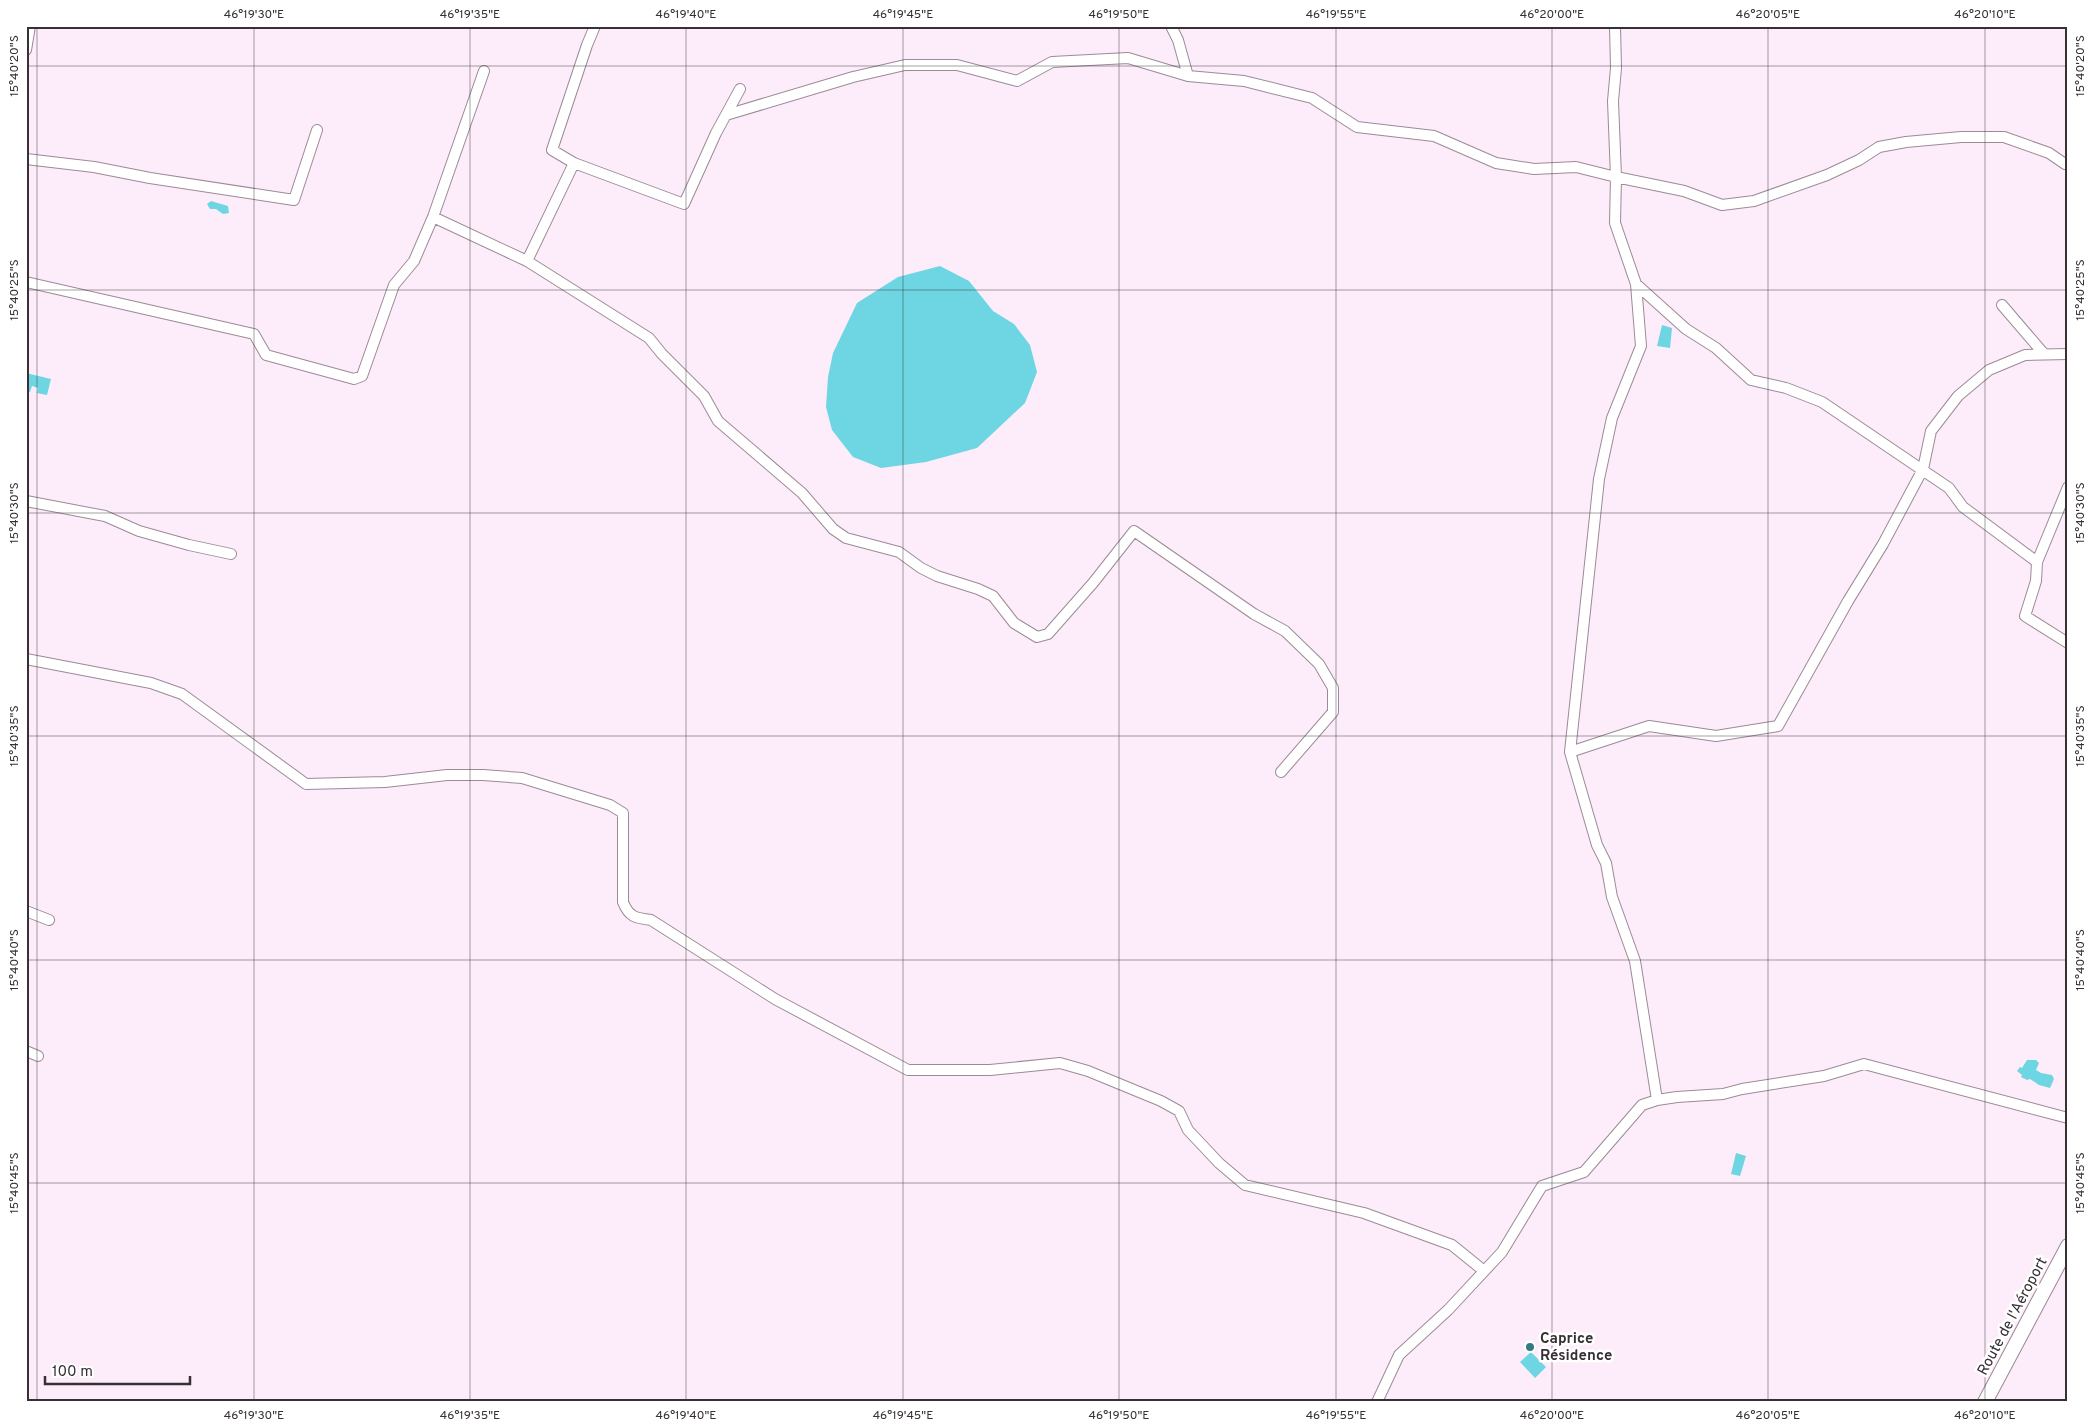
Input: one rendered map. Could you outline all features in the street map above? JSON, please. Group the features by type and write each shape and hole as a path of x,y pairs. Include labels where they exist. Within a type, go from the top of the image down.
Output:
{"main road":[{"name":"Route de l'Aéroport","path":"1986,1402 2068,1246"}],"street":[{"path":"26,50 30,26"},
{"path":"595,26 552,150 574,163 684,204 740,89"},
{"path":"1171,26 1178,40 1188,76"},
{"path":"1615,26 1616,68 1613,101 1616,223 1636,284 1641,346 1612,418 1599,479 1570,752 1597,845 1606,863 1612,897 1635,961 1657,1100"},
{"path":"726,115 853,77 905,65 957,65 1017,81 1052,62 1128,58 1188,76 1244,81 1312,98 1357,127 1434,136 1496,163 1534,169 1576,167 1684,191 1722,205 1754,201 1828,175 1859,160 1879,147 1906,142 1961,137 2004,138 2049,153 2066,164"},
{"path":"26,282 254,334 266,355 354,379 359,378 362,376 394,285 414,260 433,217 484,71"},
{"path":"26,159 94,167 150,178 294,200 317,130"},
{"path":"527,261 574,163"},
{"path":"433,217 527,261 649,338 704,396 718,421 802,492 833,529 846,538 899,552 920,568 936,576 978,589 993,596 1014,623 1038,637 1048,634 1093,583 1134,531 1254,614 1285,631 1319,664 1334,688 1333,712 1281,772"},
{"path":"1636,284 1686,329 1716,348 1751,380 1786,388 1822,402 1949,488 1963,506 2037,562"},
{"path":"2002,305 2044,354"},
{"path":"1570,752 1649,726 1716,736 1778,726 1848,601 1883,544 1923,469 1931,431 1958,396 1990,370 2025,355 2068,354"},
{"path":"2068,487 2037,562 2036,581 2026,616 2068,643"},
{"path":"26,501 105,516 148,533 230,554"},
{"path":"26,659 151,683 182,694 306,784 385,782 447,775 483,775 522,778 610,805 623,814 623,902 627,913 635,918 650,920 774,999 908,1070 990,1070 1060,1063 1088,1071 1179,1111 1188,1130 1219,1163 1245,1185 1364,1213 1452,1244 1484,1271"},
{"path":"26,912 49,920"},
{"path":"26,1052 38,1056"},
{"path":"1377,1402 1399,1355 1448,1310 1502,1252 1542,1186 1584,1172 1642,1105 1657,1100 1723,1094 1742,1089 1824,1076 1864,1064 2068,1118"}],"water":[{"path":"211,201 228,206 229,213 223,214 216,209 210,209 207,204"},
{"path":"940,266 969,281 993,311 1014,324 1030,345 1037,372 1025,403 977,448 926,462 881,468 853,457 832,430 826,407 828,377 833,353 857,303 898,277"},
{"path":"1662,325 1672,328 1670,348 1657,346"},
{"path":"26,373 51,379 47,395 37,393 38,388 32,386 30,392 26,391"},
{"path":"2027,1060 2036,1060 2039,1063 2036,1070 2052,1075 2054,1079 2050,1088 2021,1077 2022,1075 2017,1071 2020,1067 2022,1068"},
{"path":"1736,1153 1746,1156 1740,1176 1731,1174"},
{"path":"1531,1352 1546,1367 1535,1378 1520,1362"}],"place":[{"name":"Caprice Résidence","path":"1530,1347"}]}
